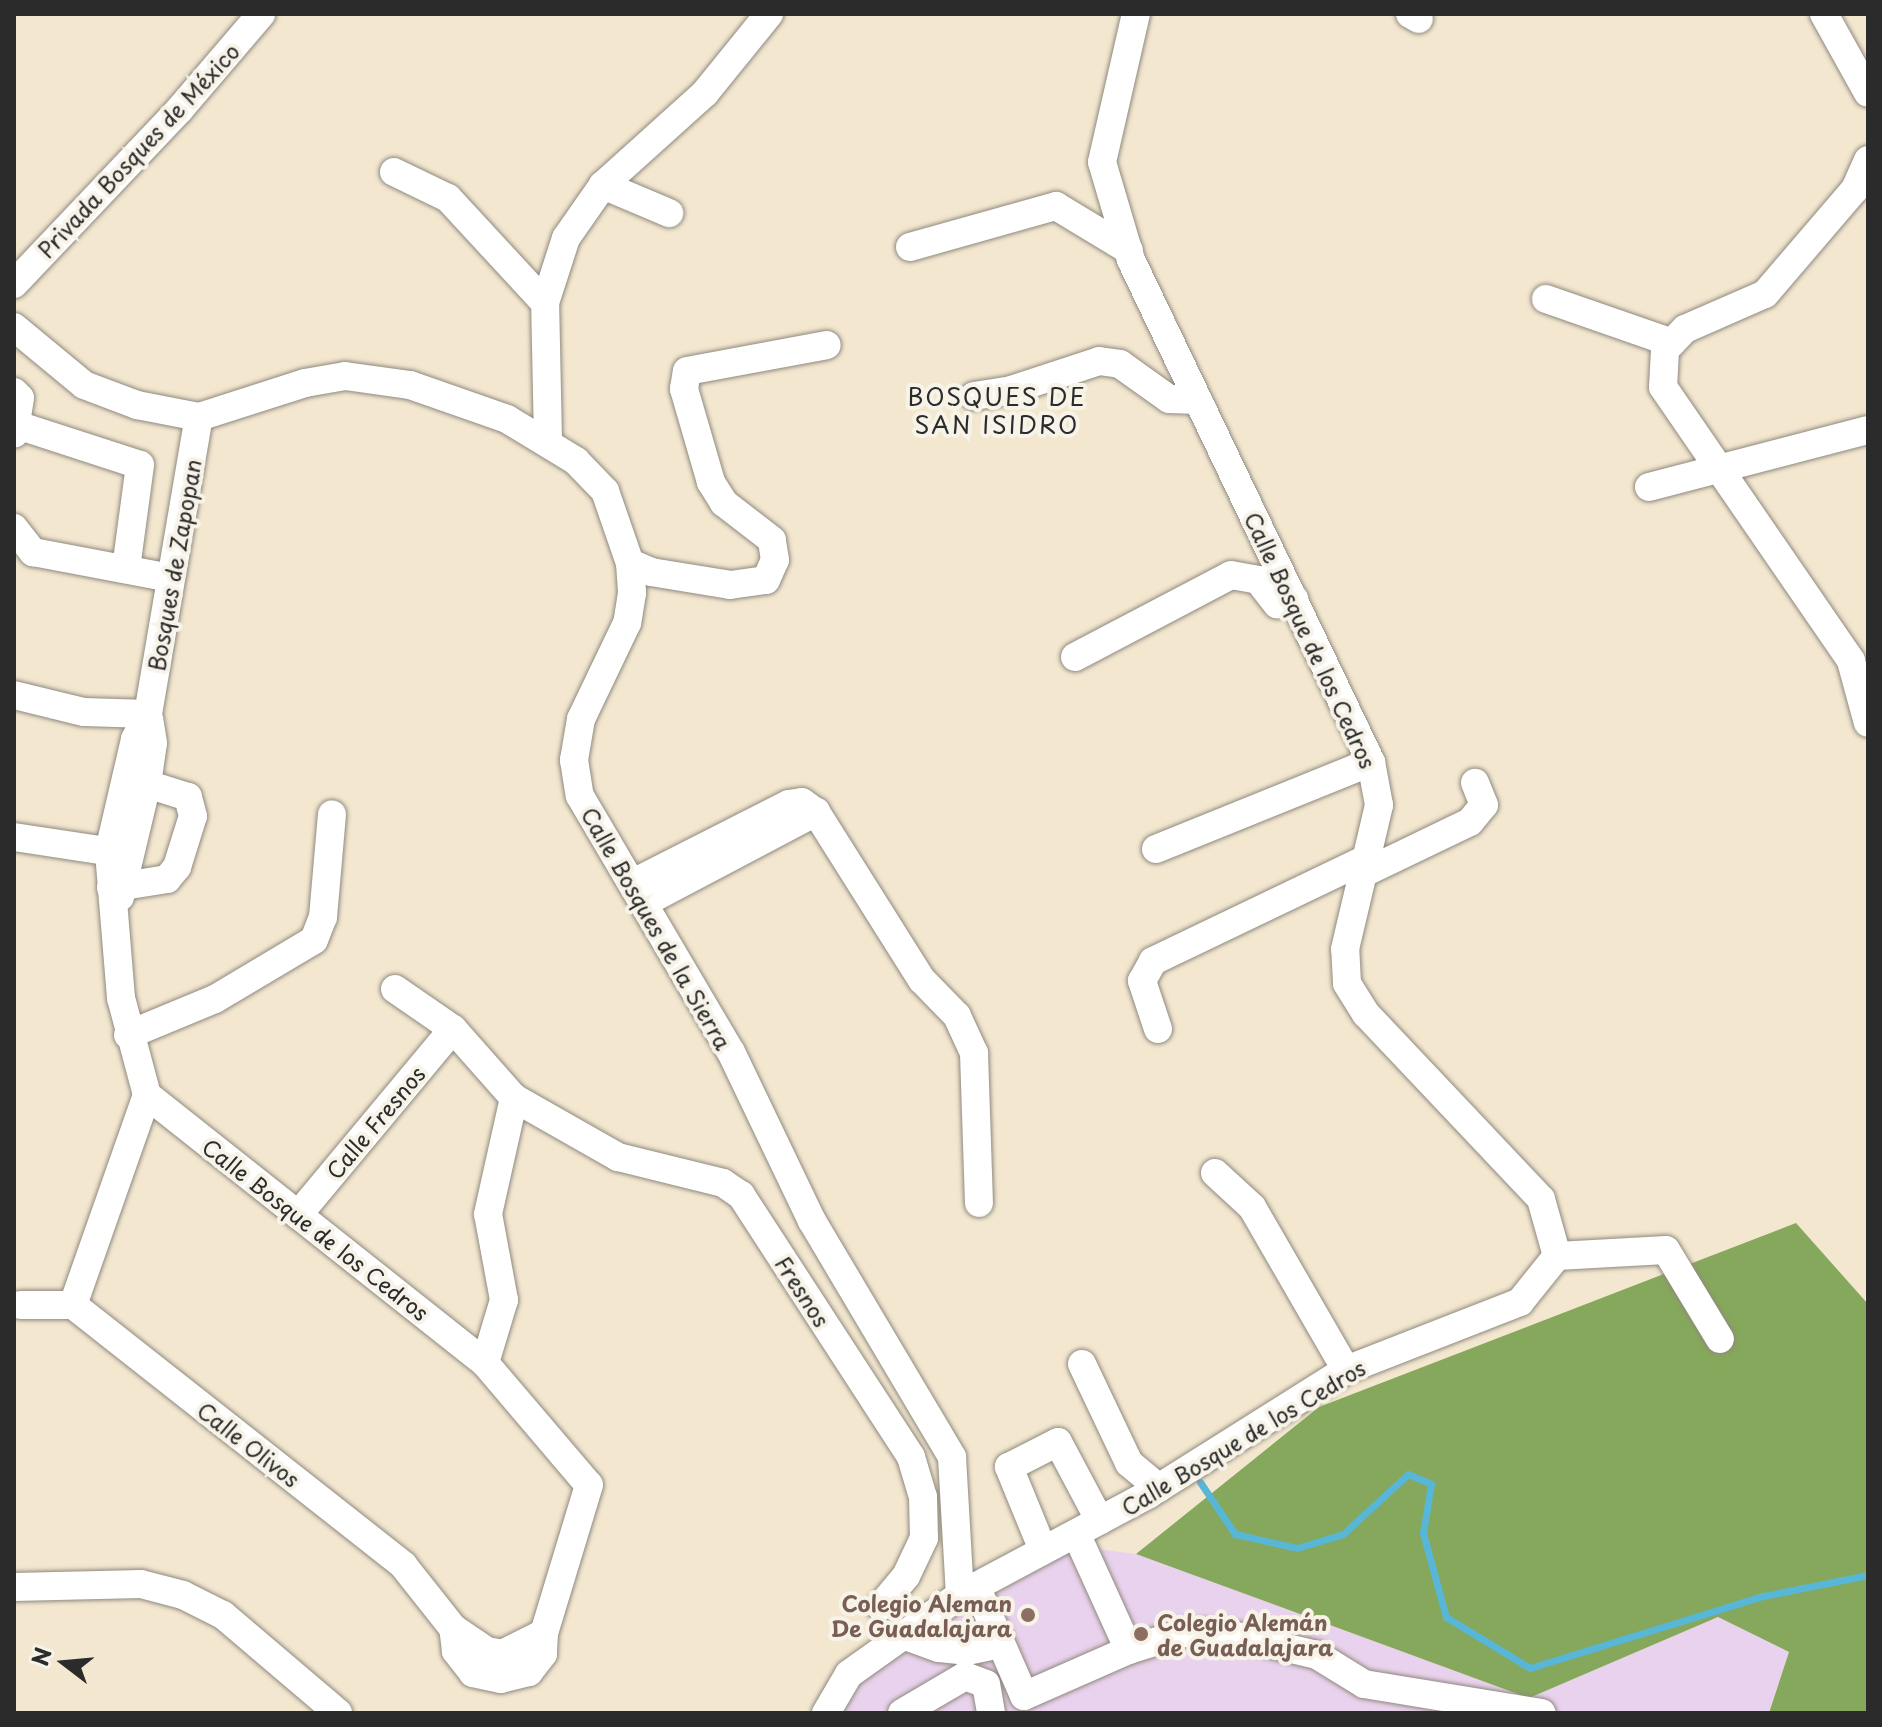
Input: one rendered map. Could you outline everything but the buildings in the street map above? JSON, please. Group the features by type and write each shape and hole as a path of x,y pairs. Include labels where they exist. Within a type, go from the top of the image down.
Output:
{"street":[{"name":"Privada Bosques de México","path":"14,284 180,109 261,14"},
{"path":"548,441 545,303 566,238 603,185 705,93 769,14"},
{"name":"Calle Bosque de los Cedros","path":"826,1713 849,1674 968,1591 1159,1488 1346,1370 1520,1302 1557,1256 1541,1199 1366,1014 1347,983 1345,949 1368,865 1379,805 1371,762 1129,250 1102,162 1136,14"},
{"path":"1824,14 1868,93"},
{"path":"1868,160 1855,189 1765,294 1685,329 1665,350 1663,387 1851,661 1868,723"},
{"path":"394,172 448,198 545,303"},
{"path":"603,185 669,213"},
{"path":"910,247 1056,206 1129,250"},
{"path":"1546,299 1672,343"},
{"name":"Calle Bosques de la Sierra","path":"14,327 84,385 137,405 199,417 305,383 377,377 484,409 548,441 605,491 630,563 627,623 581,719 574,760 580,796 596,829 638,893 731,1052 812,1221 952,1457 968,1591 1000,1644 1024,1704"},
{"path":"630,563 651,572 730,585 766,580 775,560 772,540 724,503 711,482 684,389 687,371 827,345"},
{"path":"974,396 1099,361 1120,364 1169,399 1198,400"},
{"path":"14,392 20,398 16,430 140,465 126,569"},
{"name":"Bosques de Zapopan","path":"147,1095 128,1035 113,924 135,739 148,714 199,417"},
{"path":"1649,487 1868,430"},
{"path":"14,528 33,552 171,578"},
{"path":"1075,657 1231,575 1258,580 1277,604 1294,599"},
{"path":"14,695 84,712 148,714"},
{"name":"Bosques de Zapopan","path":"120,853 147,784 153,743 148,714"},
{"path":"1156,849 1371,762"},
{"path":"1158,1029 1142,981 1153,961 1470,822 1484,805 1475,783"},
{"path":"116,889 167,879 193,816 188,797 147,784"},
{"path":"638,893 789,804 802,802 816,812 922,980 957,1016 974,1053 979,1203"},
{"path":"128,1035 215,999 314,940 323,917 332,814"},
{"path":"14,837 120,853"},
{"name":"Fresnos","path":"395,989 453,1029 514,1098 618,1157 723,1183 741,1195 911,1457 923,1497 924,1538 906,1576 880,1607"},
{"name":"Calle Fresnos","path":"298,1215 453,1029"},
{"path":"21,1305 73,1305 147,1095"},
{"name":"Calle Bosque de los Cedros","path":"147,1095 485,1363 589,1485 544,1633"},
{"path":"485,1363 504,1300 488,1214 514,1098"},
{"path":"1215,1173 1252,1207 1346,1370"},
{"path":"1557,1256 1666,1250 1720,1339"},
{"name":"Calle Olivos","path":"73,1305 403,1565 453,1628 487,1651 502,1654 544,1633"},
{"path":"1082,1364 1129,1463 1159,1488"},
{"path":"1043,1550 1009,1467 1058,1442 1129,1650"},
{"path":"14,1587 141,1584 183,1595 223,1615 338,1713"},
{"path":"1024,1704 1129,1650 1183,1633 1224,1633 1317,1655 1364,1684 1488,1700 1542,1713"},
{"path":"903,1635 953,1650 1000,1644"},
{"path":"902,1713 965,1676 986,1684 991,1713"}],"shaded area":[{"name":"Colegio Alemán de Guadalajara","path":"1074,1546 1136,1554 1529,1698 1718,1617 1789,1652 1769,1713 832,1713 851,1681"}],"green space":[{"path":"1796,1223 1868,1304 1868,1713 1769,1713 1789,1652 1718,1617 1529,1698 1136,1554 1319,1407"}],"waterway":[{"path":"1200,1482 1235,1534 1297,1548 1343,1534 1408,1474 1431,1484 1423,1533 1446,1617 1530,1668 1763,1596 1868,1575"}],"place":[{"name":"Colegio Aleman De Guadalajara","path":"1028,1615"},
{"name":"Colegio Alemán de Guadalajara","path":"1141,1634"}],"district":[{"name":"BOSQUES DE SAN ISIDRO","path":"997,411"}]}
